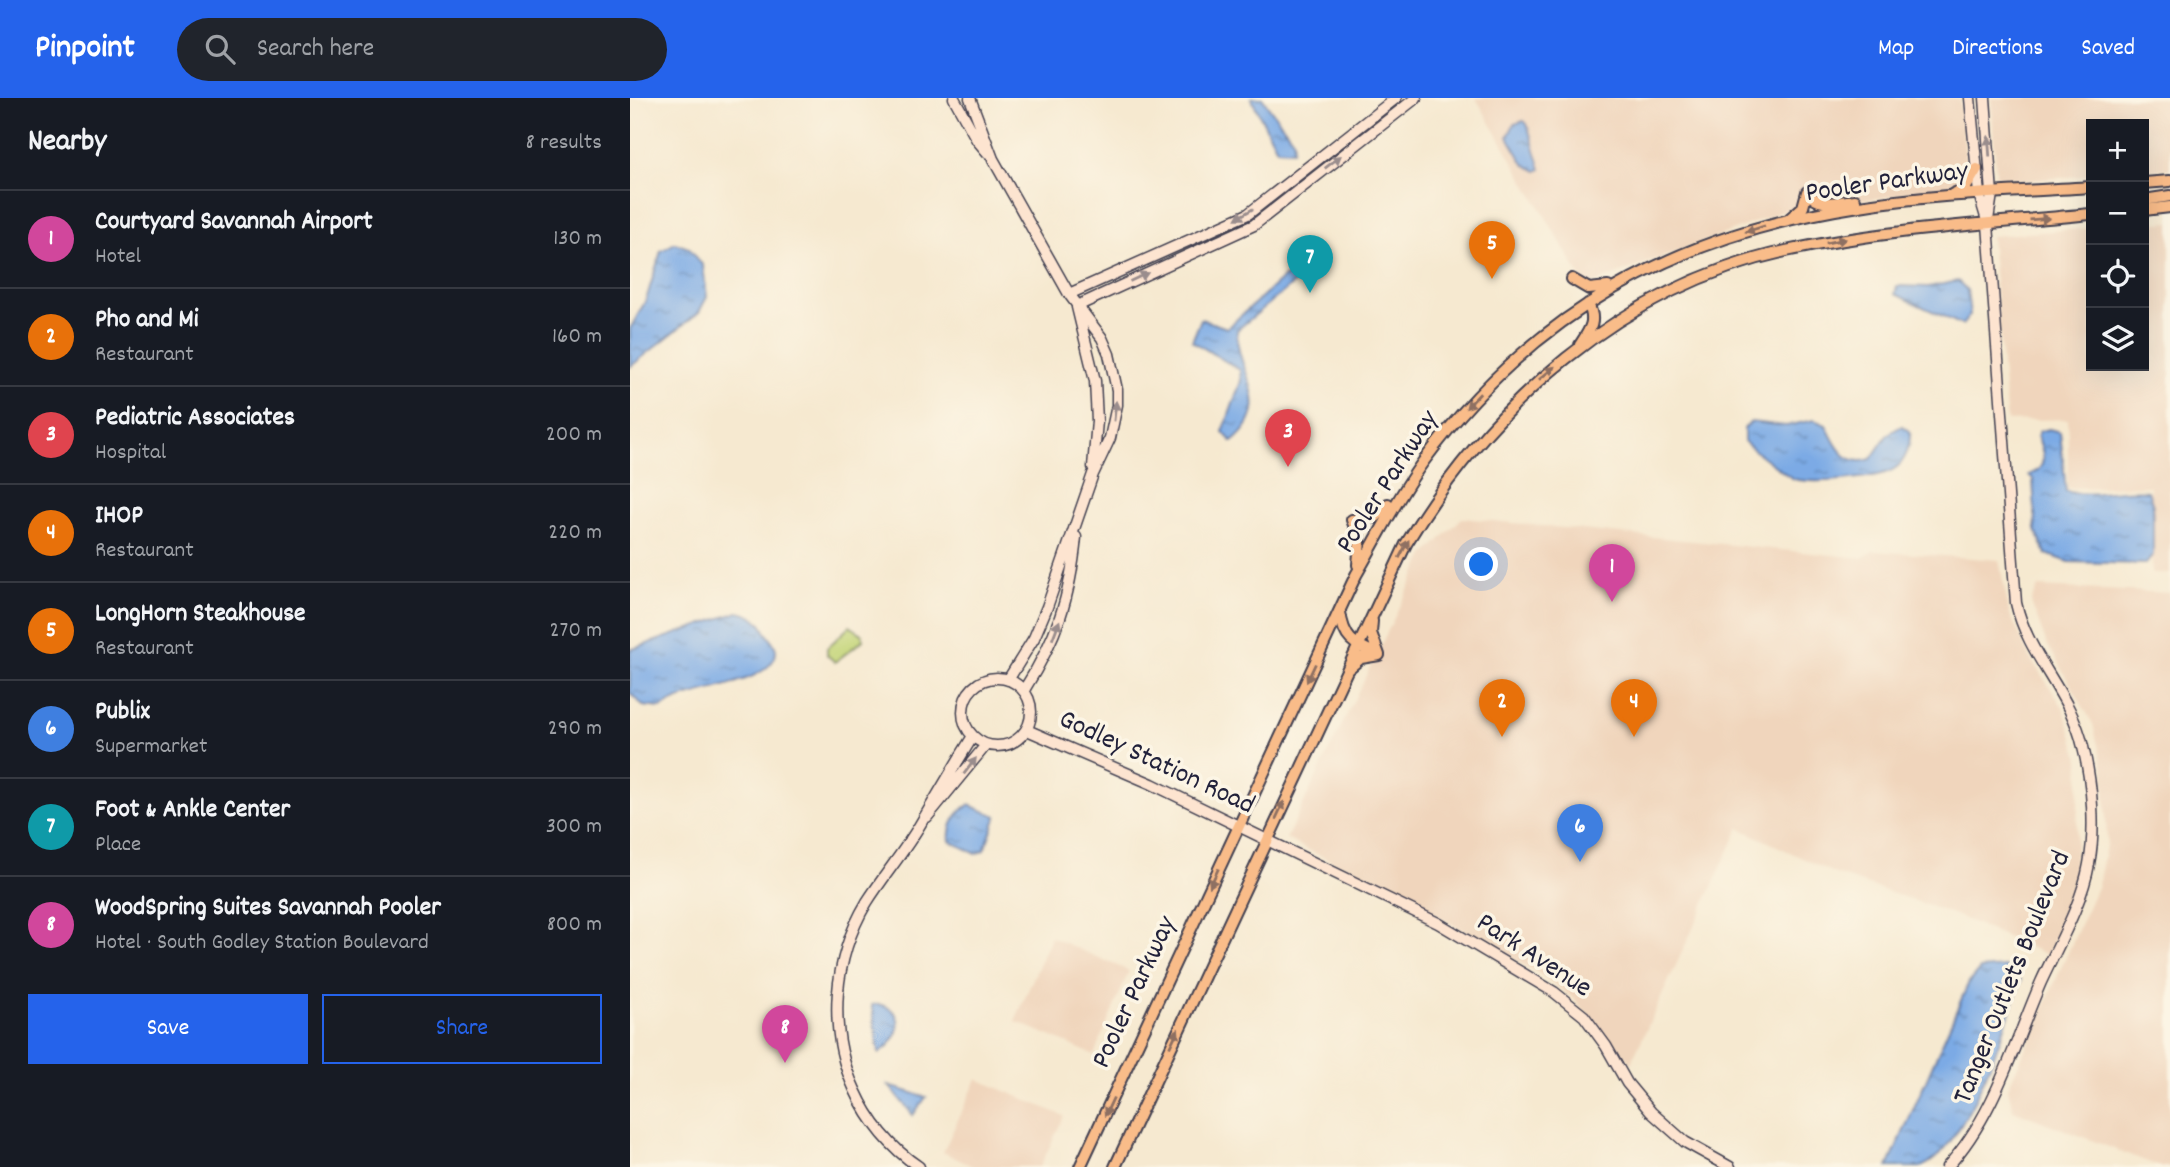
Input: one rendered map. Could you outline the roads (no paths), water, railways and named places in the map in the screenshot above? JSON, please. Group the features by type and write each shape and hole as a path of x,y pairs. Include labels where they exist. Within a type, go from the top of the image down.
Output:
{"main road":[{"path":"1945,197 1965,189 1977,169"},
{"path":"2149,183 2170,181"},
{"name":"Pooler Parkway","path":"1080,1167 1356,575 1385,520 1419,468 1474,399 1553,327 1618,285 1682,252 1787,221 1859,206 1979,194 2086,187"},
{"path":"1787,221 1803,207 1808,192 1817,202 1825,203 1892,196 1920,199"},
{"path":"2149,201 2169,205"},
{"path":"2149,209 2169,205"},
{"name":"Pooler Parkway","path":"1115,1167 1406,544 1449,476 1501,415 1576,350 1656,299 1738,264 1783,251 1861,236 2086,213"},
{"path":"1572,279 1583,287 1595,290 1618,285"},
{"path":"1576,350 1593,323 1594,315 1588,304"},
{"path":"1356,575 1360,540 1352,520 1377,517 1404,480 1419,468"},
{"path":"1373,610 1371,633 1379,655"},
{"path":"1339,611 1345,636 1379,655"},
{"path":"1343,674 1361,658 1379,655"}],"street":[{"path":"954,98 977,140 993,159"},
{"path":"970,98 993,159 1069,294 1102,338 1109,354 1116,390 1114,423 1093,474 1077,526 1034,638 1008,680"},
{"path":"1069,294 1248,214 1396,98"},
{"path":"1077,306 1254,225 1416,98"},
{"path":"1970,98 1979,194 1988,224"},
{"path":"1986,98 1992,194 1988,224"},
{"name":"Tanger Outlets Boulevard","path":"1947,1167 1974,1135 1983,1118 2070,916 2089,867 2091,849 2087,765 2080,735 2070,706 2030,644 2016,603 2009,540 1988,224"},
{"path":"1077,306 1095,381 1097,421 1093,474"},
{"path":"1024,690 1052,642 1064,610 1071,580 1077,526"},
{"path":"989,679 1008,680 1024,690 1032,709 1027,730 1009,745 986,745 973,736 964,721 967,695 981,682 989,679"},
{"name":"Godley Station Road","path":"1027,730 1152,783 1266,840"},
{"path":"919,1167 879,1131 860,1100 843,1062 837,1002 842,961 866,904 922,822 973,736"},
{"path":"922,822 938,807 986,745"},
{"name":"Park Avenue","path":"1266,840 1438,923 1570,1003 1599,1036 1627,1083 1651,1112 1685,1142 1730,1167"}],"water":[{"path":"1251,98 1262,98 1294,141 1293,150 1277,149"},
{"path":"1524,121 1541,169 1537,171 1524,164 1508,137 1514,124"},
{"path":"675,243 689,248 703,266 707,297 699,312 630,367 630,329 646,300 661,251"},
{"path":"1300,267 1305,268 1305,274 1237,330 1238,345 1253,401 1252,414 1246,428 1232,442 1223,432 1241,381 1240,370 1192,341 1201,319 1227,328 1284,277"},
{"path":"1958,281 1967,290 1970,315 1962,325 1895,294 1897,286 1928,287"},
{"path":"1814,420 1826,425 1837,447 1854,460 1871,459 1888,434 1902,426 1910,431 1907,452 1898,466 1886,473 1845,480 1816,481 1794,479 1744,441 1744,428 1751,422 1786,426"},
{"path":"2049,429 2060,432 2066,491 2082,494 2148,491 2153,506 2153,555 2146,564 2069,562 2046,554 2036,530 2033,479 2029,475 2042,464 2042,447 2037,436 2040,431"},
{"path":"738,612 756,619 775,646 776,652 771,663 760,672 726,686 688,696 662,708 643,706 630,693 630,650"},
{"path":"969,805 997,816 984,850 976,854 950,841 954,820 960,811"},
{"path":"2005,967 2021,980 1994,1054 1968,1113 1936,1157 1920,1167 1888,1167 1969,982 1980,969"},
{"path":"877,1004 894,1012 898,1019 892,1041 879,1054 872,1005"},
{"path":"889,1086 926,1097 913,1115"}],"place":[{"name":"LongHorn Steakhouse","path":"1492,279"},
{"name":"Foot & Ankle Center","path":"1310,293"},
{"name":"Pediatric Associates","path":"1288,467"},
{"name":"Courtyard Savannah Airport","path":"1612,602"},
{"name":"Pho and Mi","path":"1502,737"},
{"name":"IHOP","path":"1634,737"},
{"name":"Publix","path":"1580,862"},
{"name":"WoodSpring Suites Savannah Pooler","path":"785,1063"}]}
